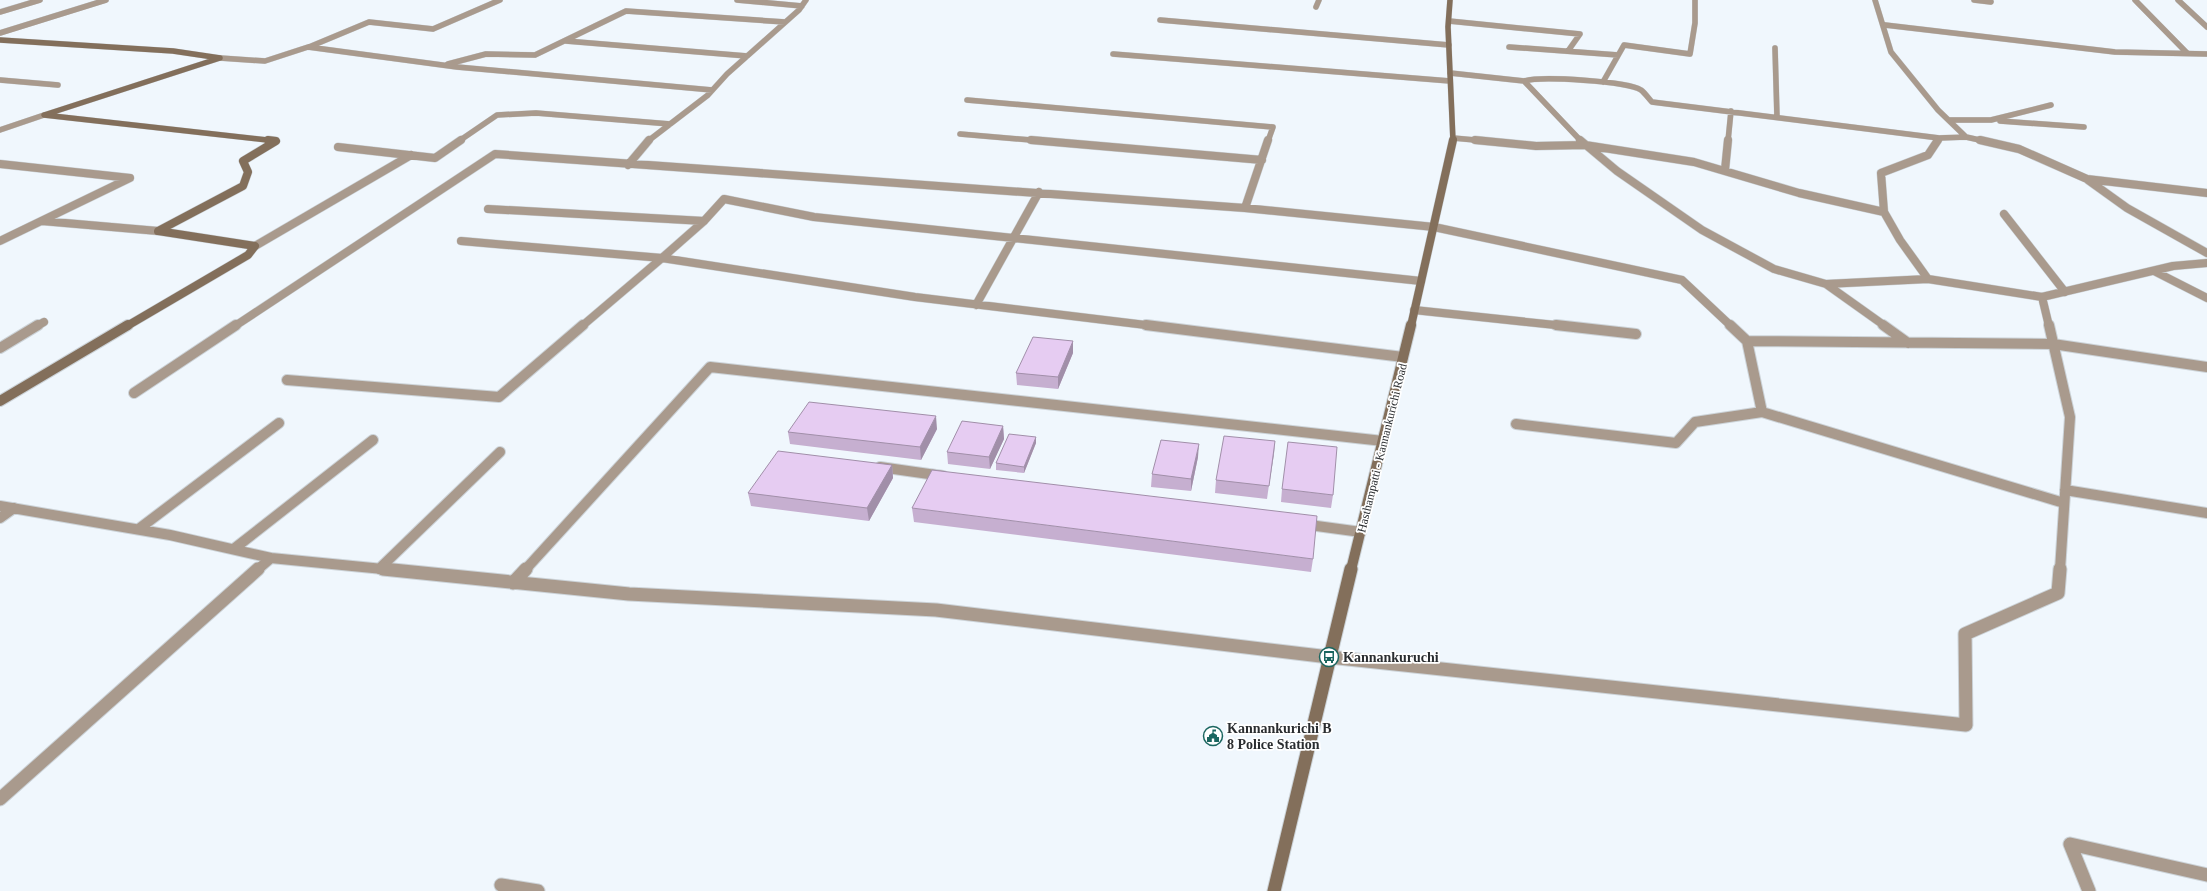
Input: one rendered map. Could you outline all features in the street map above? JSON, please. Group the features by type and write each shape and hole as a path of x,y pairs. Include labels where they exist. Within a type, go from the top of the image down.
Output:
{"main road":[{"name":"Hasthampatti - Kannankurichi Road","path":"1274,891 1329,658 1404,357 1453,138 1449,45 1450,0"},
{"path":"0,40 173,51 220,58"},
{"path":"44,115 220,58"},
{"path":"44,115 276,141 243,161 248,172 243,186 158,231"},
{"path":"158,231 256,246"},
{"path":"0,401 248,255 256,246"}],"street":[{"path":"0,12 40,0"},
{"path":"0,33 106,0"},
{"path":"220,58 265,61 308,47 369,22 433,29 500,0"},
{"path":"737,0 804,3"},
{"path":"1316,7 1319,0"},
{"path":"1603,82 1624,45 1690,54 1695,23 1695,0"},
{"path":"1875,0 1884,25 1891,52 1938,110 1966,137"},
{"path":"1974,0 1991,2"},
{"path":"2135,0 2187,53"},
{"path":"2178,0 2207,27"},
{"path":"628,165 648,141 712,90 804,3"},
{"path":"442,65 486,54 535,55 626,11 785,22"},
{"path":"1160,20 1449,45"},
{"path":"1449,21 1580,34 1568,51"},
{"path":"1884,25 2115,52 2207,54"},
{"path":"565,41 747,56"},
{"path":"308,47 442,65 712,90"},
{"path":"1509,47 1618,55"},
{"path":"1775,48 1777,117"},
{"path":"1113,54 1450,77 1524,81 1535,78 1603,82 1641,90 1652,102 1939,138 1966,137 2019,149 2086,179 2127,208 2207,253"},
{"path":"0,80 58,84"},
{"path":"1524,81 1585,145 1616,171 1702,230 1774,269 1826,284 1928,279 2042,297 2173,266 2207,263"},
{"path":"967,100 1273,127 1245,208"},
{"path":"1991,120 2051,105"},
{"path":"1725,170 1731,112"},
{"path":"338,147 435,158 497,116 536,113 670,124"},
{"path":"0,130 44,115"},
{"path":"1948,120 1991,120 2084,127"},
{"path":"960,134 1262,160"},
{"path":"1453,138 1536,146 1585,145 1694,162 1799,193 1884,212"},
{"path":"1928,279 1900,240 1884,212 1881,173 1928,155 1939,138"},
{"path":"134,393 495,154 628,165 1039,192 1245,208 1434,227 1682,280 1747,341 1762,412"},
{"path":"256,246 411,155"},
{"path":"0,164 130,178 0,241"},
{"path":"2086,179 2207,193"},
{"path":"976,305 1015,238 1039,192"},
{"path":"286,380 499,397 662,258 704,221 724,199 814,216 1421,281"},
{"path":"488,209 704,221"},
{"path":"2004,214 2065,292"},
{"path":"42,221 158,231"},
{"path":"461,242 662,258 976,305 1404,357"},
{"path":"2154,271 2207,298"},
{"path":"1826,284 1908,343"},
{"path":"0,506 140,528 235,548 271,558 629,594 936,610 1329,658 1966,725 1965,634 2058,593 2070,417 2042,297"},
{"path":"1414,310 1636,334"},
{"path":"0,348 44,322"},
{"path":"1747,341 2053,344 2207,367"},
{"path":"513,583 710,367 1384,441"},
{"path":"1516,424 1676,443 1695,422 1762,412 2064,503"},
{"path":"140,528 279,423"},
{"path":"235,548 373,440"},
{"path":"379,569 500,452"},
{"path":"868,466 954,477"},
{"path":"2065,490 2207,513"},
{"path":"0,518 14,508"},
{"path":"1291,523 1361,532"},
{"path":"0,799 271,558"},
{"path":"2089,891 2070,844 2207,875"},
{"path":"501,885 538,891"}],"building":[{"path":"1033,337 1073,341 1058,377 1016,373"},
{"path":"809,402 936,416 920,447 788,432"},
{"path":"962,421 1003,426 989,457 947,452"},
{"path":"1009,434 1036,437 1024,467 996,463"},
{"path":"1224,436 1275,441 1269,486 1216,480"},
{"path":"1161,440 1199,444 1191,479 1152,474"},
{"path":"1288,442 1337,447 1333,495 1282,489"},
{"path":"778,451 892,465 867,508 748,493"},
{"path":"932,470 1317,516 1313,559 912,508"}],"place":[{"name":"Kannankuruchi","path":"1329,657"},
{"name":"Kannankurichi B 8 Police Station","path":"1213,736"}]}
